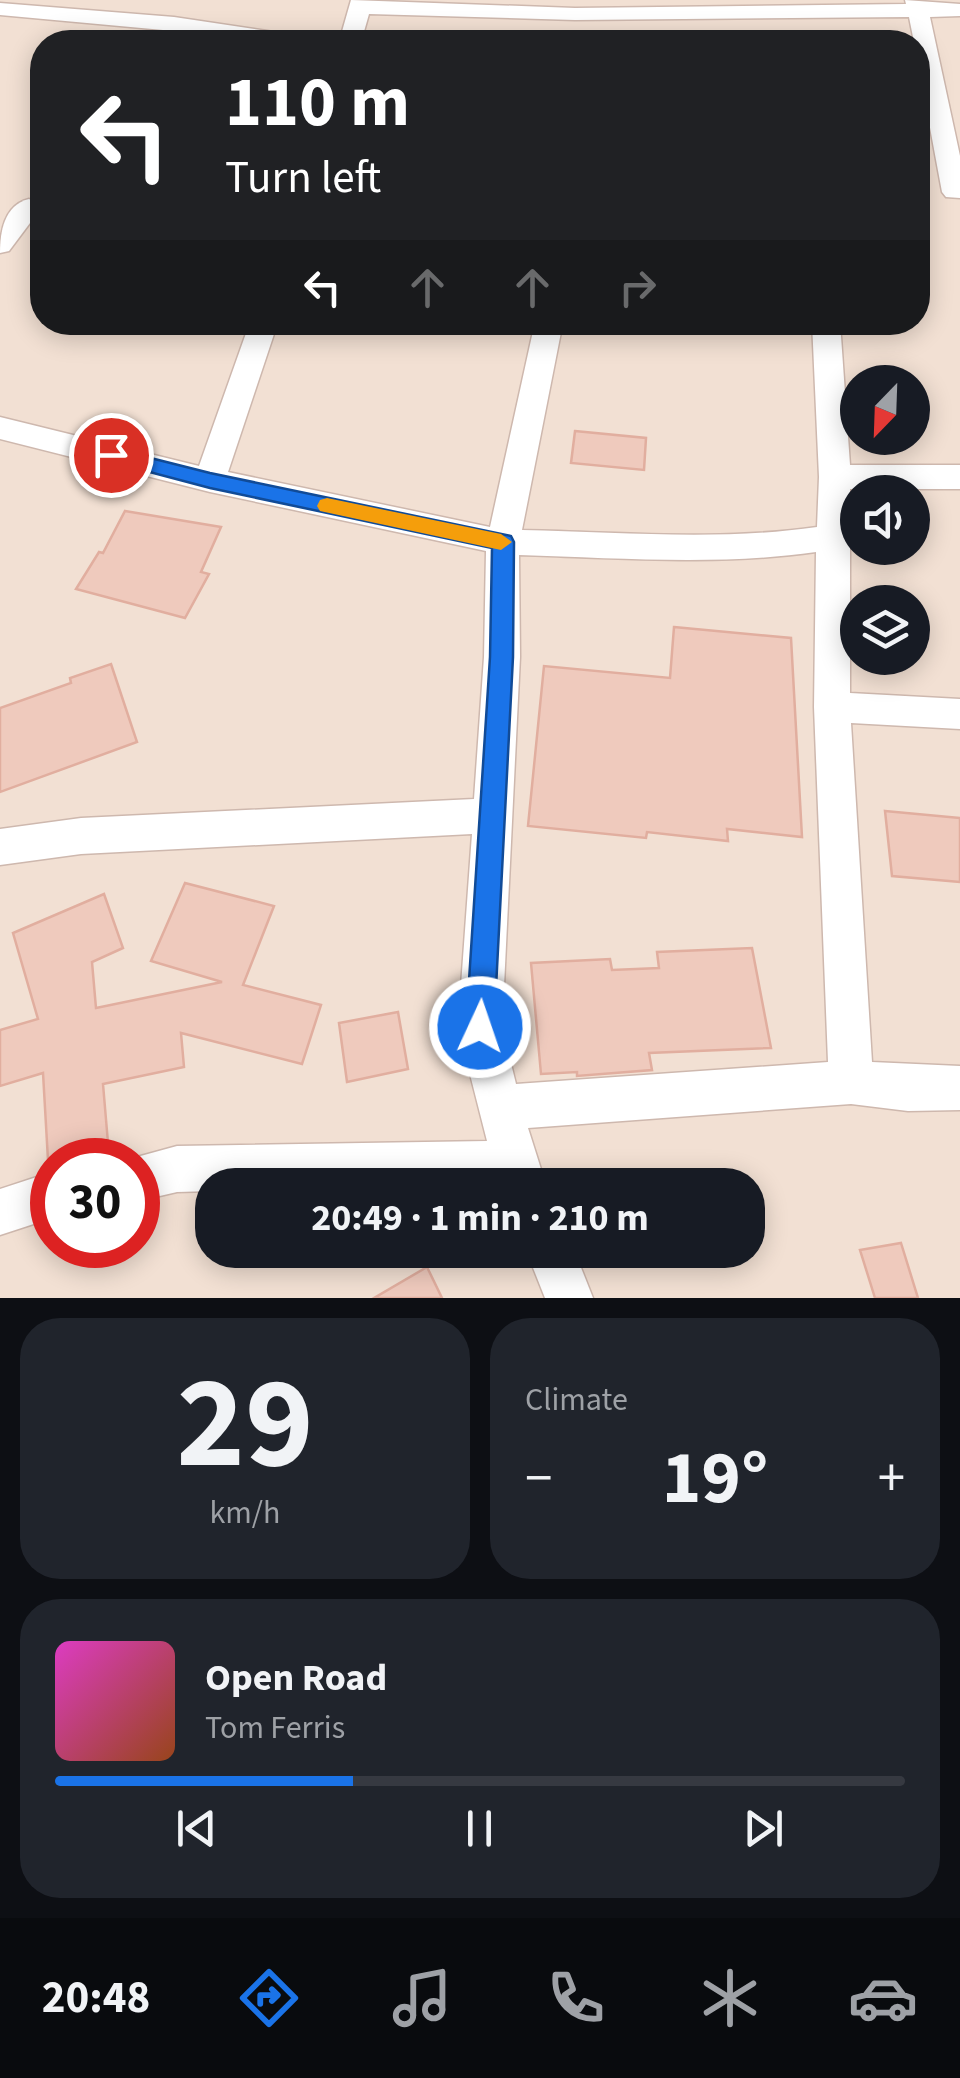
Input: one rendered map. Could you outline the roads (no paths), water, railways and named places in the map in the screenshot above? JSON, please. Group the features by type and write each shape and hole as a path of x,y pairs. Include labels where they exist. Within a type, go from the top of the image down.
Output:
{"street":[{"path":"354,30 362,3 776,14 919,6 960,10"},
{"path":"0,8 214,30"},
{"path":"930,58 958,191 960,220"},
{"path":"0,213 30,206"},
{"path":"0,245 30,212"},
{"path":"210,480 260,335"},
{"path":"517,1168 480,1027 502,657 503,542 546,335"},
{"path":"827,335 835,477 832,707 852,1082"},
{"path":"0,428 210,480 503,542 696,548 771,546 833,537"},
{"path":"835,477 960,477"},
{"path":"832,707 960,714"},
{"path":"0,847 80,836 491,816"},
{"path":"499,1108 852,1082 956,1099"},
{"path":"160,1173 195,1170"},
{"path":"0,1212 30,1203"},
{"path":"557,1268 569,1298"}]}
